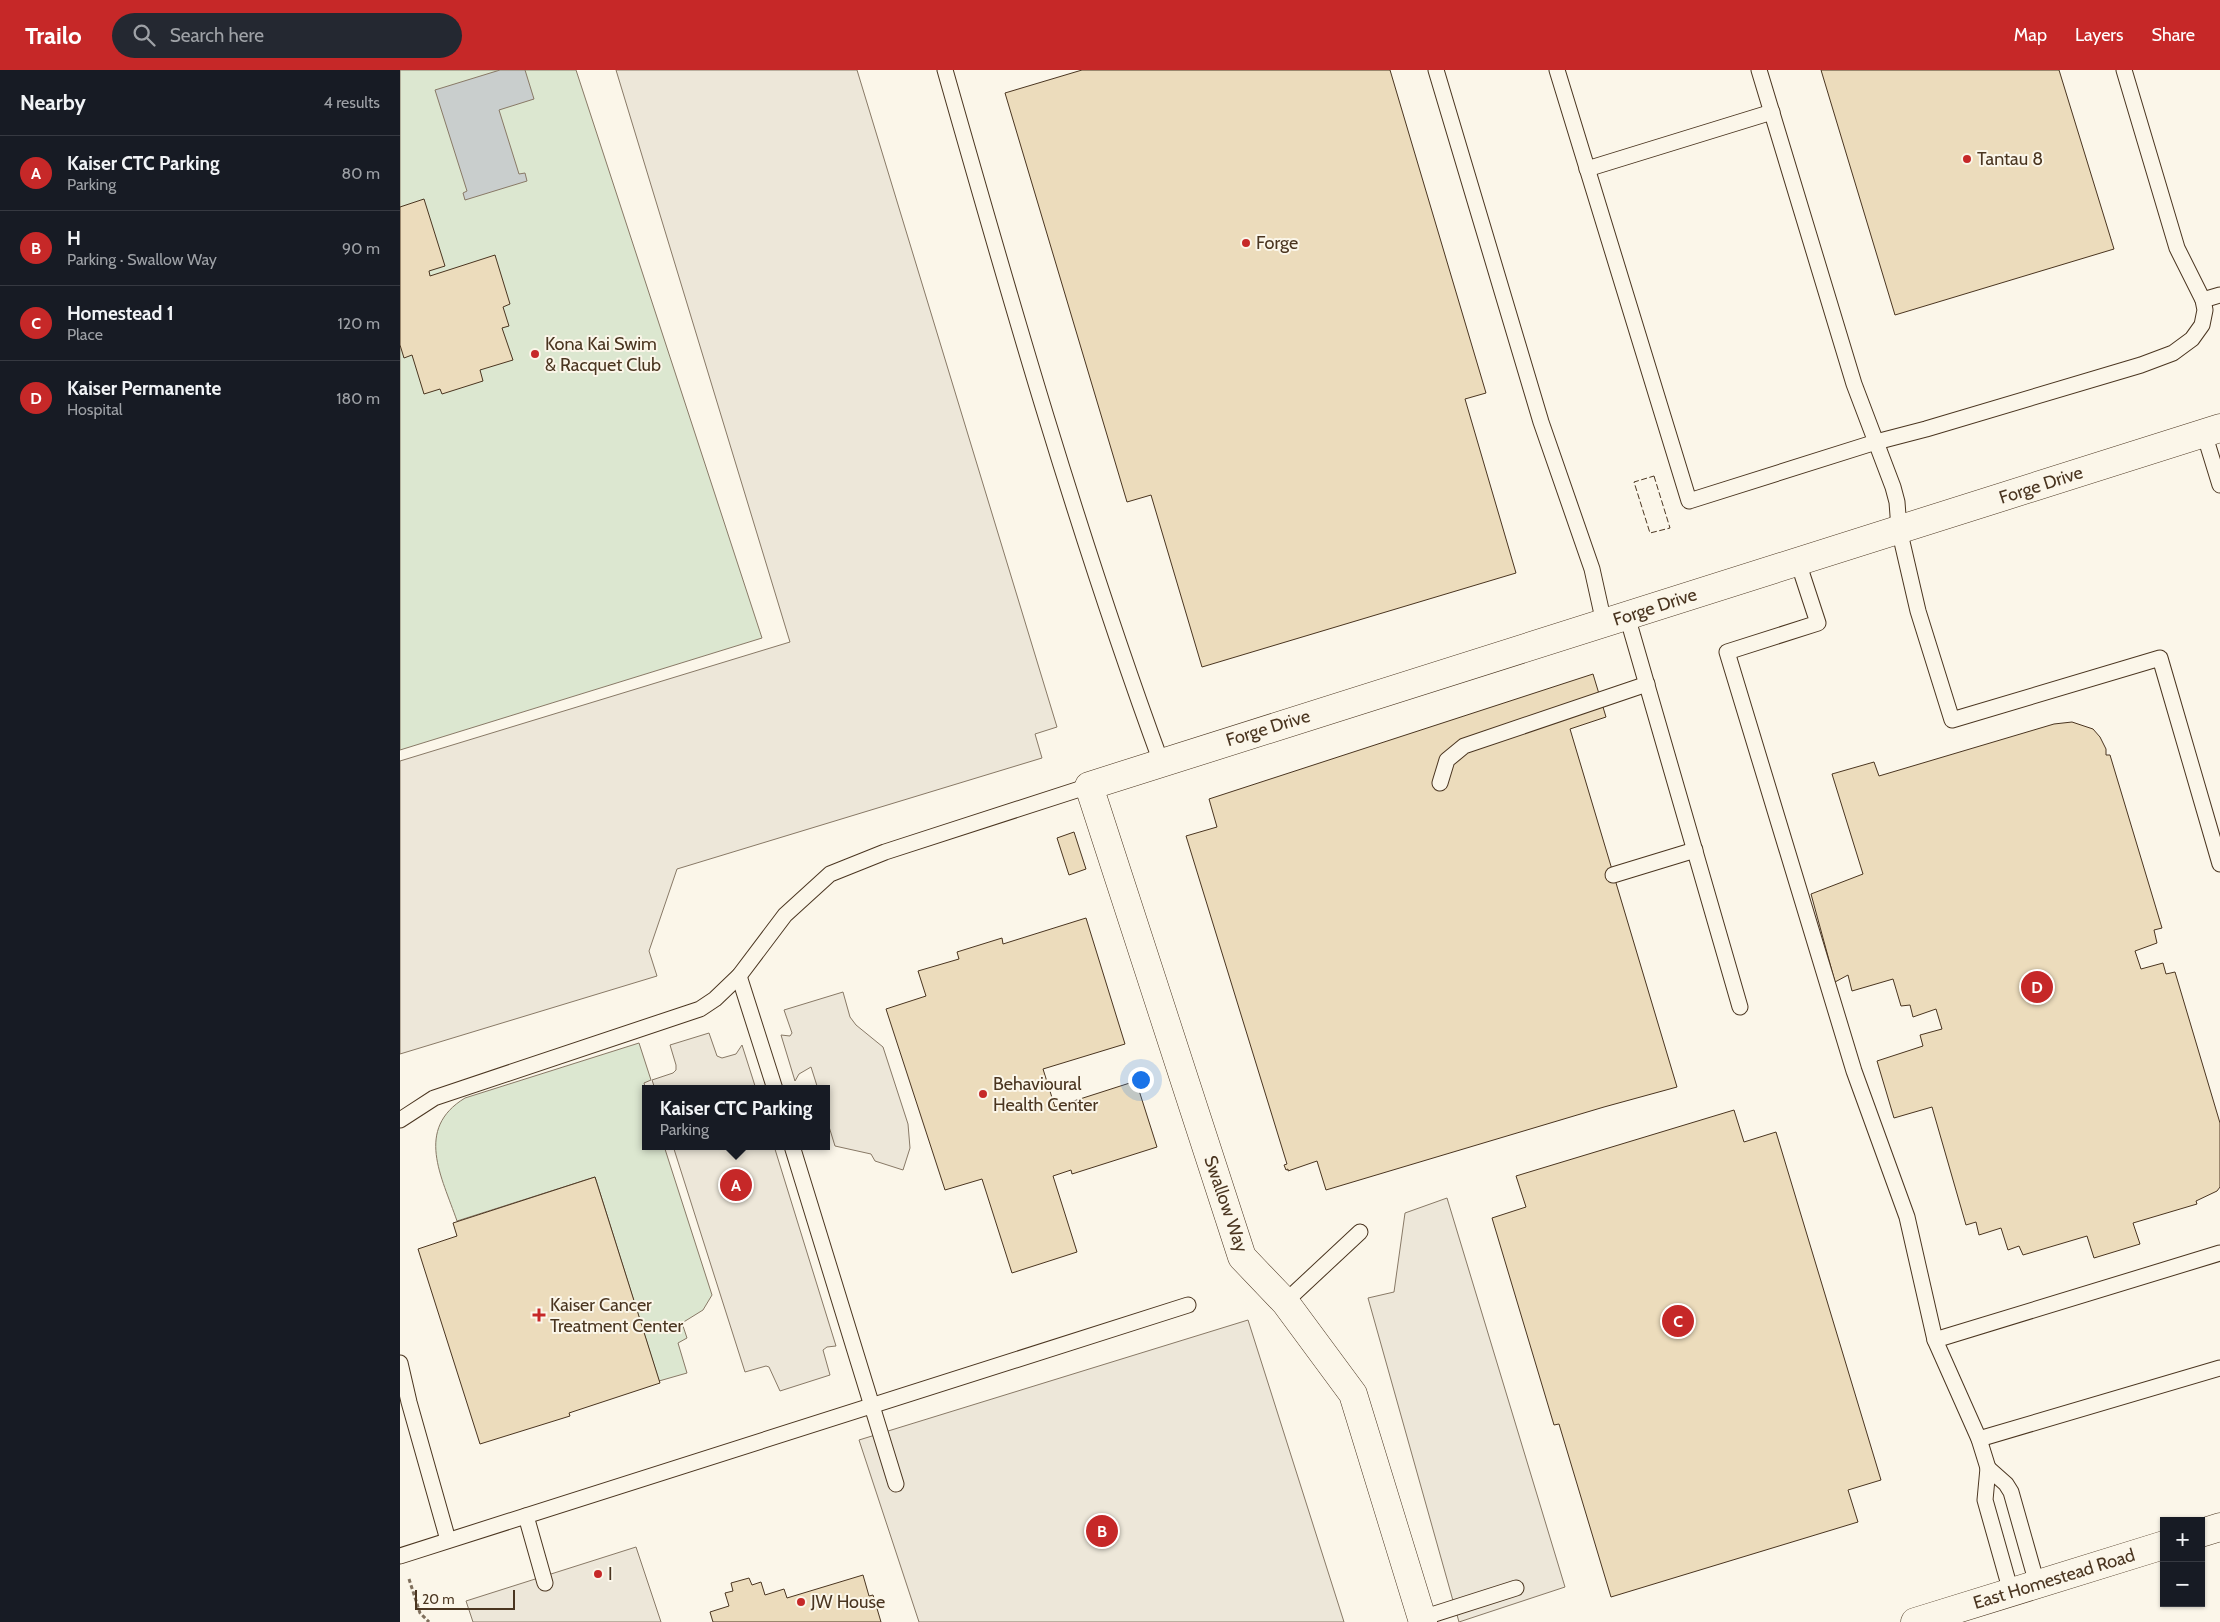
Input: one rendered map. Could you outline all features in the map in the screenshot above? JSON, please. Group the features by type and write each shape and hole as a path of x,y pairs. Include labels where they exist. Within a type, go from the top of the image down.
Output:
{"street":[{"name":"Forge Drive","path":"1089,786 2212,430"},
{"name":"Swallow Way","path":"1089,786 1242,1257 1285,1302 1353,1394 1423,1620"},
{"path":"2205,1532 2220,1527"},
{"name":"East Homestead Road","path":"1915,1622 2160,1546"}],"lane":[{"path":"945,70 1033,369 1126,669 1161,762"},
{"path":"1436,70 1541,422 1592,569 1647,684 1740,1008"},
{"path":"1557,70 1688,501 1876,442 2018,402 2173,353 2192,339 2202,325 2205,310 2203,300 2177,248 2124,70"},
{"path":"1760,70 1854,384 1897,502 1899,529 1918,611 1952,720 2160,658 2220,864"},
{"path":"1587,169 1772,112"},
{"path":"2203,300 2220,295"},
{"path":"2212,430 2220,485"},
{"path":"1798,562 1818,622 1727,652 1854,1071 1907,1217 1936,1340 1980,1439 1988,1468 1985,1500 2011,1592"},
{"path":"1440,783 1447,760 1464,746 1647,684"},
{"path":"400,1120 434,1098 700,1009 715,999 739,976 785,914 830,874 885,852 1089,786"},
{"path":"1613,875 1695,850"},
{"path":"739,976 774,1085"},
{"path":"793,1150 896,1484"},
{"path":"1285,1302 1360,1232"},
{"path":"1936,1340 2220,1253"},
{"path":"400,1556 1188,1305"},
{"path":"400,1363 409,1402 448,1540"},
{"path":"1980,1439 2220,1368"},
{"path":"1988,1468 2006,1484 2011,1492 2037,1584"},
{"path":"526,1516 545,1583"},
{"path":"1423,1620 1516,1588"}],"path":[{"path":"408,1576 420,1613 429,1622"}],"green space":[{"name":"Kona Kai Swim & Racquet Club","path":"400,70 576,70 762,638 400,750"},
{"path":"639,1043 651,1080 642,1085 642,1150 665,1150 712,1295 703,1310 682,1323 687,1338 678,1343 687,1373 659,1381 595,1177 457,1221 439,1171 436,1139 440,1124 449,1110 465,1098"}],"shaded area":[{"path":"500,70 525,70 534,99 499,110 519,174 525,173 527,181 465,200 463,193 467,191 435,90"},
{"path":"616,70 857,70 1057,727 1035,734 1042,758 677,869 649,951 657,976 400,1054 400,761 790,642"},
{"path":"843,992 850,1017 856,1025 883,1047 908,1124 910,1148 903,1170 875,1161 871,1154 835,1146 830,1130 830,1085 817,1085 811,1067 799,1074 795,1081 781,1035 790,1036 792,1033 784,1010"},
{"path":"709,1033 717,1056 722,1058 736,1054 742,1045 755,1085 654,1085 652,1080 673,1073 676,1070 670,1045"},
{"path":"674,1150 775,1150 836,1346 827,1347 823,1350 830,1375 780,1391 769,1367 766,1366 745,1372"},
{"path":"1447,1198 1565,1587 1459,1622 1368,1298 1394,1292 1405,1213"},
{"path":"1248,1320 1344,1622 919,1622 859,1440"},
{"name":"I","path":"636,1547 661,1622 473,1622 466,1601"}],"building":[{"name":"Forge","path":"1082,70 1390,70 1486,393 1465,399 1516,573 1202,667 1151,495 1127,502 1005,93"},
{"name":"Tantau 8","path":"1821,70 2059,70 2114,249 1895,315"},
{"path":"424,199 445,266 429,271 430,276 495,255 510,304 503,307 509,326 502,328 513,360 480,370 483,381 442,394 440,389 424,394 412,355 404,358 400,345 400,207"},
{"path":"1593,674 1606,717 1570,729 1677,1087 1326,1190 1317,1161 1288,1171 1288,1169 1286,1170 1284,1165 1287,1164 1186,836 1217,827 1209,799"},
{"path":"2072,722 2093,729 2100,737 2106,749 2106,755 2110,755 2162,928 2154,930 2157,943 2135,951 2141,969 2163,963 2166,974 2175,972 2220,1123 2220,1187 2217,1191 2196,1201 2197,1204 2133,1223 2140,1244 2094,1258 2087,1236 2023,1255 2019,1246 2008,1250 2001,1228 1979,1235 1976,1222 1966,1225 1932,1107 1894,1118 1877,1061 1923,1046 1920,1035 1942,1029 1936,1009 1913,1017 1910,1005 1901,1006 1893,979 1852,991 1848,975 1835,982 1811,894 1863,874 1832,774 1874,762 1879,776 2054,724"},
{"path":"1074,832 1086,869 1069,875 1057,838"},
{"name":"Behavioural Health Center","path":"1086,918 1125,1044 1043,1069 1055,1107 1136,1081 1157,1147 1072,1174 1071,1170 1053,1176 1077,1252 1012,1273 982,1179 945,1190 886,1009 926,996 918,971 959,959 957,952 1002,938 1003,944"},
{"path":"1734,1110 1744,1142 1776,1132 1881,1480 1848,1490 1858,1522 1611,1597 1559,1424 1554,1425 1492,1218 1526,1207 1516,1176"},
{"name":"Kaiser Cancer Treatment Center","path":"595,1177 660,1383 569,1413 570,1416 480,1444 418,1249 457,1236 453,1223"},
{"name":"JW House","path":"863,1575 869,1596 873,1595 881,1622 713,1622 710,1612 729,1606 725,1593 733,1591 731,1583 749,1578 752,1585 761,1582 765,1595 784,1589 787,1598"}],"fence":[{"path":"1654,476 1670,528 1650,533 1634,482 1654,476"}],"place":[{"name":"Tantau 8","path":"1967,159"},
{"name":"Forge","path":"1246,243"},
{"name":"Kona Kai Swim & Racquet Club","path":"535,354"},
{"name":"Kaiser Permanente","path":"2037,987"},
{"name":"Behavioural Health Center","path":"983,1094"},
{"name":"Kaiser CTC Parking","path":"736,1185"},
{"name":"Kaiser Cancer Treatment Center","path":"539,1315"},
{"name":"Homestead 1","path":"1678,1321"},
{"name":"H","path":"1102,1531"},
{"name":"I","path":"598,1574"},
{"name":"JW House","path":"801,1602"}]}
